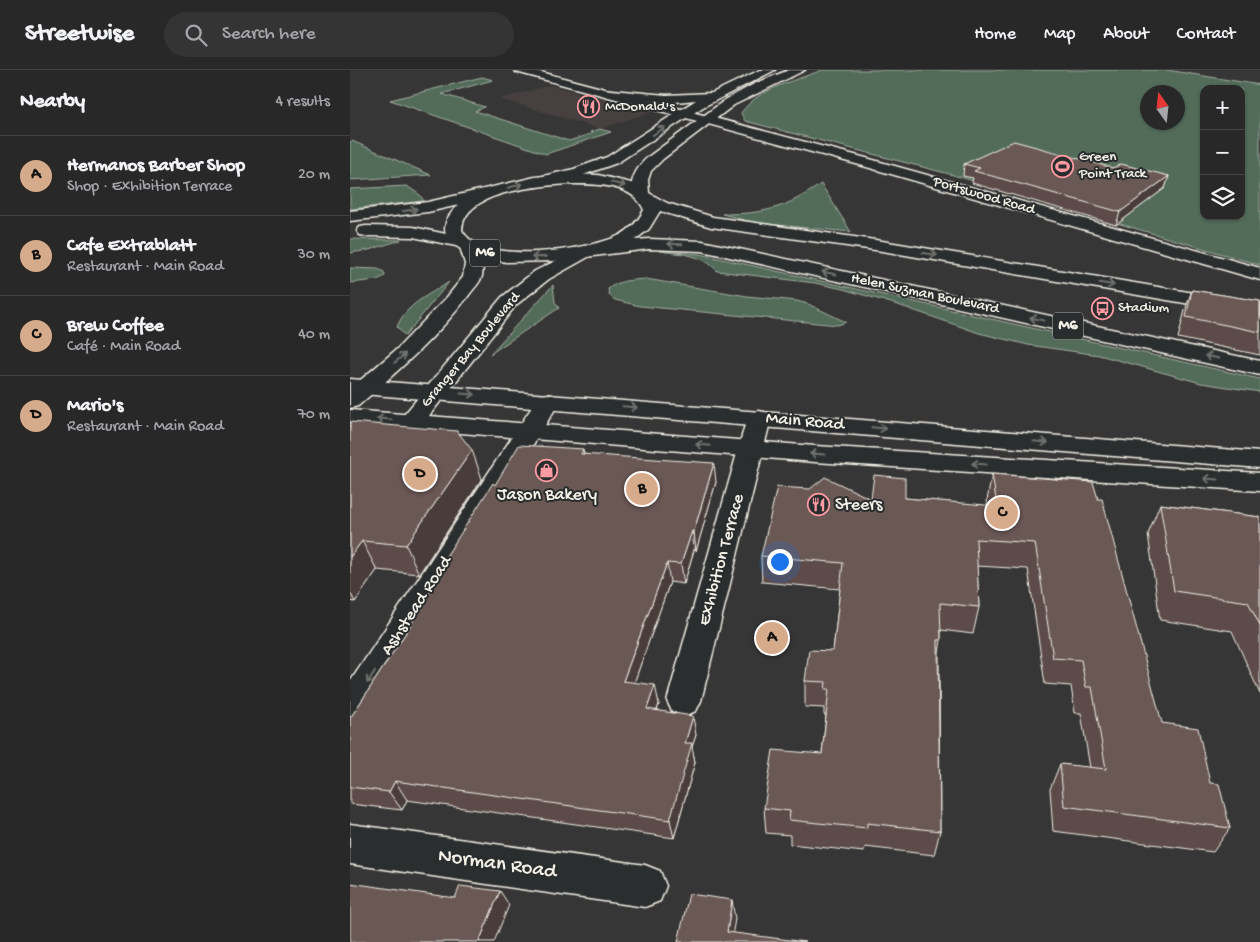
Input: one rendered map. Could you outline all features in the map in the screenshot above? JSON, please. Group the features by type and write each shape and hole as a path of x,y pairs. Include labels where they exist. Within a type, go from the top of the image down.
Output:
{"street":[{"path":"520,70 605,92 666,99 716,95"},
{"path":"535,182 578,172 612,160 674,121 683,113 769,70"},
{"path":"644,196 640,178 647,166 707,119 738,98 799,70"},
{"name":"Portswood Road","path":"605,92 1260,274"},
{"name":"M6","path":"350,216 428,208 535,182 573,179 598,180 626,186 688,216 717,224 882,246 1260,309"},
{"name":"M6","path":"465,245 453,234 453,221 457,214 472,202 495,192"},
{"name":"Helen Suzman Boulevard","path":"586,251 624,239 642,227 652,212 651,204 644,196"},
{"name":"Helen Suzman Boulevard","path":"350,231 414,232 465,245 487,253 520,258 552,257 649,244 702,246 1260,368"},
{"path":"356,391 405,354 454,301 472,278 474,264 465,245"},
{"name":"Granger Bay Boulevard","path":"412,421 510,302 542,275 586,251"},
{"name":"Main Road","path":"356,391 435,392 758,418 1139,462 1260,482"},
{"name":"Ashstead Road","path":"350,711 548,401"},
{"name":"Main Road","path":"350,417 530,430 752,450 1139,462 1260,460"},
{"name":"Exhibition Terrace","path":"684,701 752,450 758,418"},
{"name":"Norman Road","path":"350,844 644,886"}],"shaded area":[{"path":"550,85 651,112 600,129 500,99"}],"green space":[{"name":"Green Point Track","path":"822,70 1167,70 1260,85 1260,265 953,175 745,121 741,113 748,104 778,86"},
{"path":"482,77 493,80 442,94 485,107 475,111 569,141 600,129 611,132 546,154 390,100"},
{"path":"352,141 431,175 350,180 350,142"},
{"path":"821,184 851,232 755,223 722,214 751,213 774,208 797,199"},
{"path":"407,186 420,195 424,201 350,209 350,189"},
{"path":"350,239 401,240 369,250 350,253"},
{"path":"660,251 700,254 1260,379 1260,392 1201,383 1099,355 1028,345 979,333 898,305 843,289 815,283 717,271 711,265 698,258"},
{"path":"350,268 378,269 384,272 385,276 377,280 350,283"},
{"path":"646,279 747,296 797,301 808,304 846,322 838,325 640,306 615,300 609,295 608,289 617,284"},
{"path":"449,282 405,336 397,327 406,312 419,301"},
{"path":"553,285 555,302 559,308 490,354"}],"building":[{"path":"1014,141 1113,168 1121,164 1169,176 1120,212 974,171 980,168 964,164"},
{"path":"1192,290 1260,301 1260,332 1186,317"},
{"path":"350,422 457,431 472,450 406,545 362,541 350,557"},
{"path":"519,445 583,449 581,454 714,463 694,531 692,531 681,564 667,563 623,681 655,685 647,709 693,716 685,743 692,743 670,820 395,781 389,792 350,787 350,717 409,628 449,558 445,558 493,483 495,485"},
{"path":"992,474 1093,482 1098,499 1102,499 1162,723 1198,728 1210,783 1219,784 1230,828 1064,806 1060,764 1106,769 1092,687 1086,687 1081,660 1053,658 1035,543 976,539 979,607 940,603 941,640 938,640 940,831 867,823 867,828 789,820 790,811 764,808 773,750 822,754 829,689 825,689 826,682 805,681 809,650 833,651 843,563 761,556 777,487 810,489 825,477 871,499 874,475 905,478 905,498 997,506"},
{"path":"1160,504 1260,517 1260,626 1248,602 1174,591"},
{"path":"350,883 455,898 460,886 500,891 479,942 350,942"},
{"path":"689,894 732,900 727,932 805,942 678,942"}],"place":[{"name":"McDonald's","path":"589,107"},
{"name":"Green Point Track","path":"1063,166"},
{"name":"Stadium","path":"1102,308"},
{"name":"Jason Bakery","path":"547,470"},
{"name":"Mario's","path":"420,474"},
{"name":"Cafe Extrablatt","path":"642,489"},
{"name":"Steers","path":"819,505"},
{"name":"Brew Coffee","path":"1002,513"},
{"name":"Hermanos Barber Shop","path":"772,638"}]}
